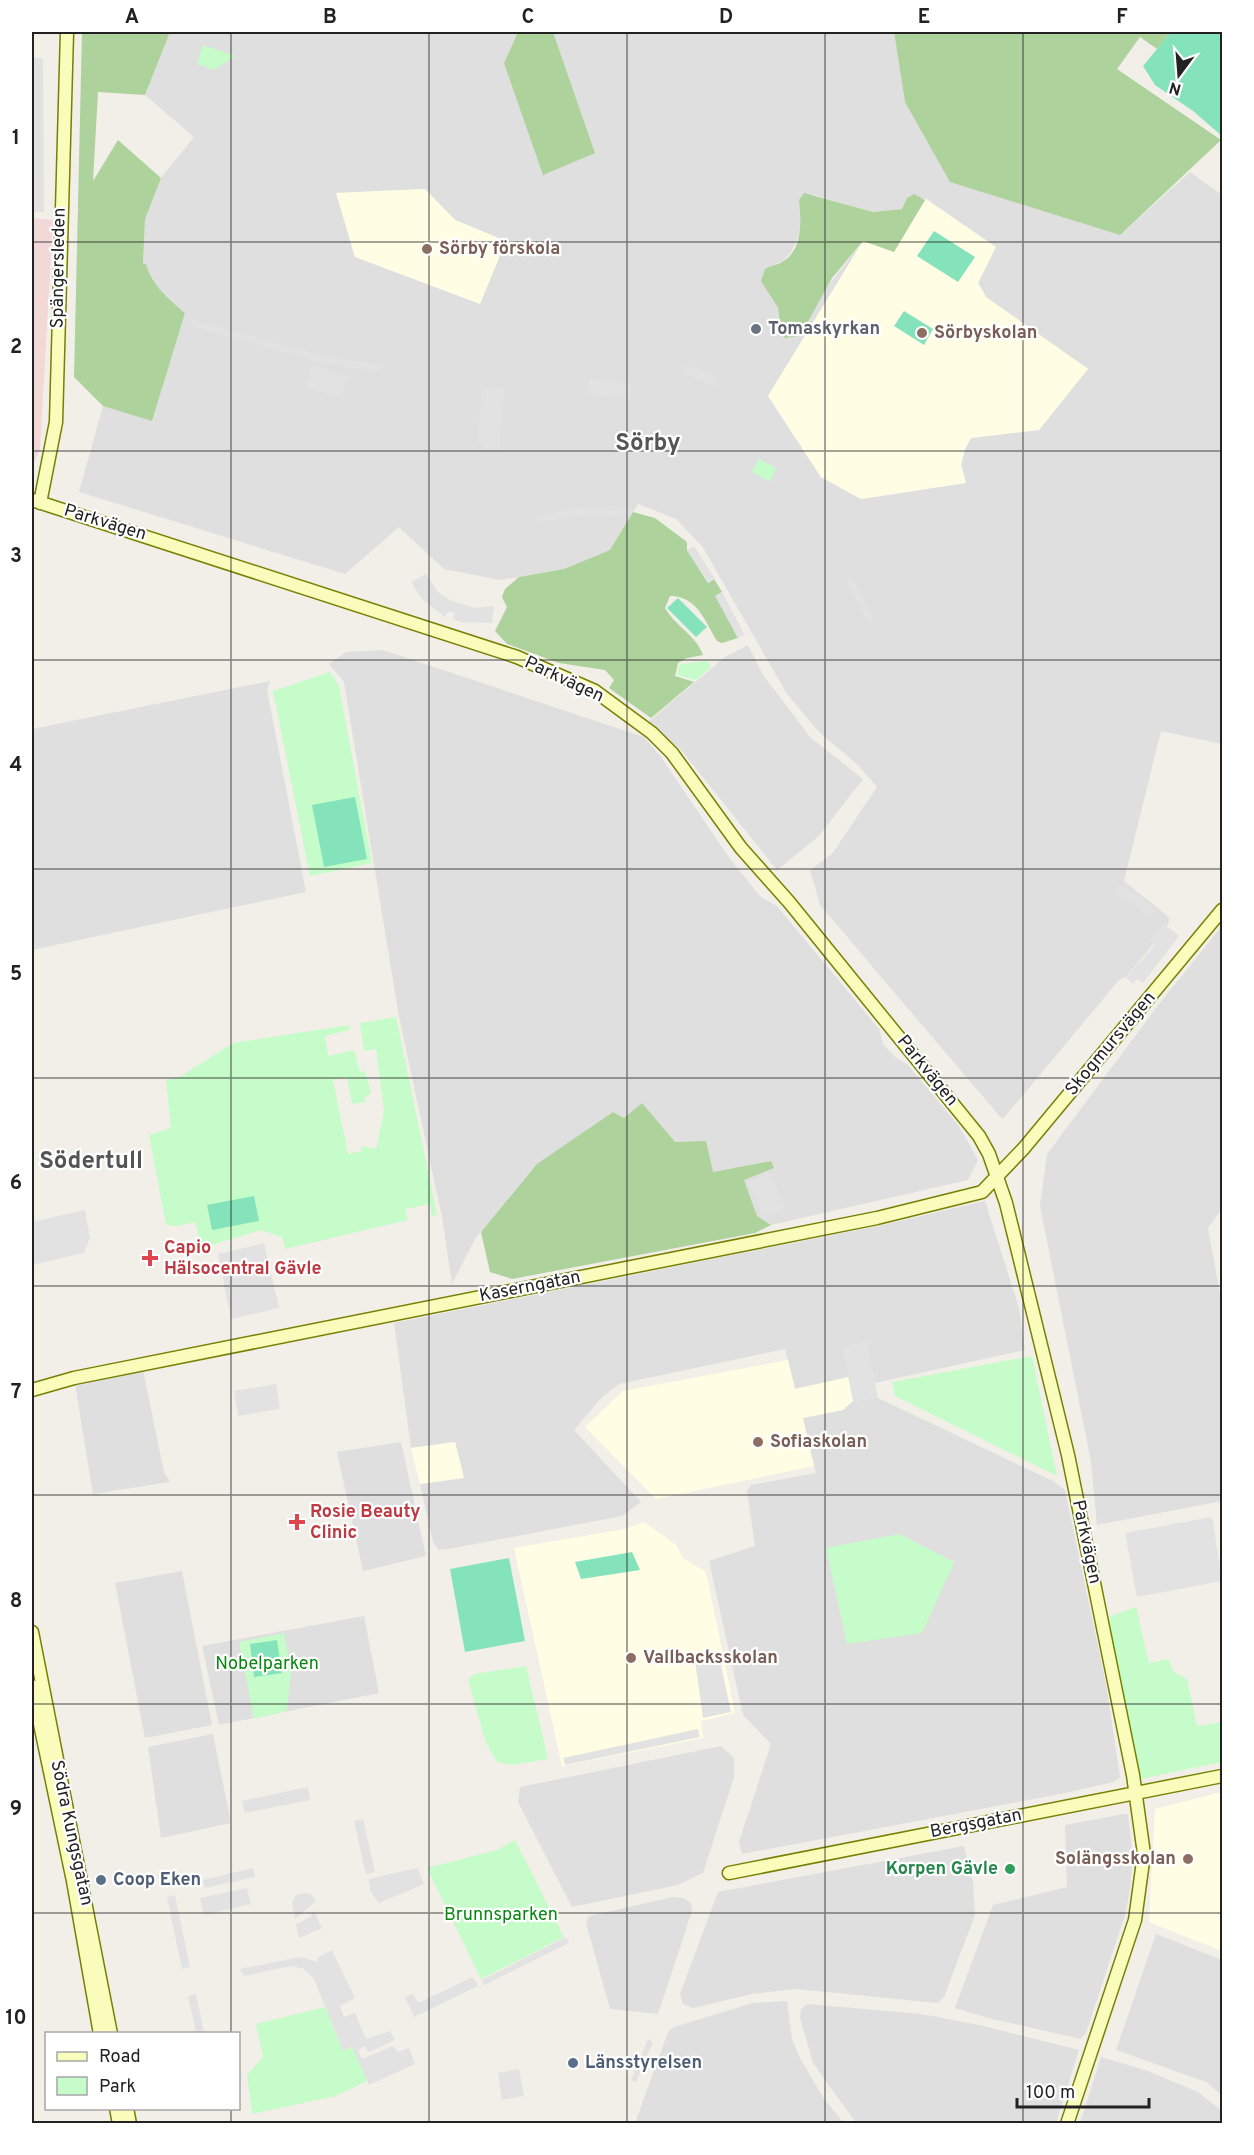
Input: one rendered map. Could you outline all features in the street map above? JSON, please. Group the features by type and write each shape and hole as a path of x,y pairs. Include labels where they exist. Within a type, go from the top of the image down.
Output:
{"main road":[{"name":"Spängersleden","path":"36,501 45,486 56,422 67,32"},
{"name":"Parkvägen","path":"36,501 156,538 516,657 595,691 652,733 672,753 741,848 789,902 979,1136 998,1176 1030,1295 1068,1455 1136,1793 1144,1854 1137,1911 1067,2124"},
{"name":"Skogmursvägen","path":"998,1176 1024,1148 1222,910"},
{"name":"Kaserngatan","path":"32,1390 55,1382 940,1205 982,1192 998,1176"},
{"name":"Kaserngatan","path":"32,1383 55,1382"},
{"name":"Södra Kungsgatan","path":"32,1632 111,2032"},
{"name":"Södra Kungsgatan","path":"32,1686 73,1881 100,2032"},
{"name":"Bergsgatan","path":"729,1873 1222,1776"}],"shaded area":[{"path":"170,32 518,32 504,63 595,153 553,32 894,32 905,102 1120,235 1190,172 1222,195 1222,744 1161,731 1124,881 1170,918 1165,930 1127,976 1119,980 1004,1118 1002,1119 820,905 810,870 832,854 877,787 857,764 820,733 787,694 702,546 676,519 638,504 610,550 564,569 500,580 444,569 399,527 345,574 79,492 103,406 152,420 185,313 163,294 153,282 146,265 143,264 145,219 161,178 194,137 145,95","holes":["425,189 455,220 505,241 355,257 337,193","814,195 873,212 902,209 907,198 926,199 995,247 978,283 986,297 1088,369 982,436 971,438 965,449 961,465 966,482 861,499 821,477 768,396 863,241 820,296 781,330 778,308 771,298 775,264 783,261 790,254 799,235 802,223 799,200"]},
{"path":"32,58 43,58 44,212 32,212"},
{"name":"Sörby förskola","path":"425,189 455,220 506,241 480,304 355,257 336,193"},
{"name":"Sörbyskolan","path":"926,199 996,247 978,283 986,297 1088,369 1039,430 971,438 965,449 961,465 966,483 861,499 821,477 768,396 863,241 894,252"},
{"path":"32,218 53,220 40,449 32,467"},
{"path":"192,320 325,356 383,365 381,372 322,363 191,326"},
{"path":"685,364 719,378 715,386 681,372"},
{"path":"312,365 348,376 341,398 306,387"},
{"path":"590,379 632,384 630,399 588,394"},
{"path":"482,386 505,388 499,450 483,449 484,444 477,443"},
{"path":"614,506 632,509 631,516 591,514 537,522 536,516 586,507"},
{"path":"694,546 715,579 708,583 687,550"},
{"path":"426,574 438,592 452,601 476,608 494,606 492,623 461,622 453,619 455,613 449,611 445,617 422,599 411,582"},
{"path":"852,577 874,619 868,623 846,580"},
{"path":"722,592 745,635 738,638 715,596"},
{"path":"748,645 763,675 811,738 863,779 818,837 777,870 682,751 649,721 725,657"},
{"path":"383,650 644,737 661,757 730,859 761,897 777,906 879,1029 883,1044 895,1057 907,1064 959,1126 978,1160 968,1180 771,1225 757,1216 744,1180 773,1168 771,1161 713,1172 675,1142 623,1118 537,1164 475,1239 452,1284 442,1217 399,1017 344,682 329,664 346,652"},
{"path":"270,681 267,690 306,892 32,950 32,729"},
{"path":"1118,885 1138,896 1155,911 1149,917 1133,903 1116,894"},
{"path":"1163,923 1179,936 1143,983 1137,979 1133,984 1126,978 1154,946 1149,941"},
{"path":"1222,926 1222,1209 1208,1228 1222,1305 1222,1501 1097,1525 1091,1462 1040,1206 1047,1154 1159,1004"},
{"path":"770,1173 785,1208 764,1219 748,1181"},
{"path":"985,1201 1019,1308 1025,1350 875,1383 866,1342 843,1347 849,1377 795,1389 785,1349 619,1384 602,1397 574,1430 641,1502 622,1516 449,1549 439,1550 433,1542 420,1484 463,1478 463,1473 455,1442 411,1448 394,1323 878,1226"},
{"path":"85,1210 90,1238 84,1253 32,1265 32,1222"},
{"path":"264,1243 279,1308 231,1319 218,1254"},
{"path":"867,1342 878,1398 853,1401 842,1347"},
{"path":"788,1360 795,1389 849,1377 853,1401 843,1410 803,1418 814,1466 656,1499 585,1427 623,1391"},
{"path":"142,1365 164,1472 170,1482 93,1494 74,1378"},
{"path":"276,1384 280,1409 238,1416 234,1391"},
{"path":"878,1398 1053,1481 1065,1490 1106,1684 1120,1777 1114,1782 1060,1794 742,1854 739,1842 771,1744 743,1715 709,1561 755,1546 747,1491 751,1485 816,1473 802,1418 843,1410 853,1401"},
{"path":"401,1442 426,1556 363,1571 337,1452"},
{"path":"455,1442 464,1478 420,1484 411,1448"},
{"path":"1212,1517 1222,1581 1137,1597 1125,1533"},
{"name":"Vallbacksskolan","path":"644,1522 676,1545 683,1558 706,1572 735,1713 701,1721 703,1738 562,1766 514,1548 625,1529"},
{"path":"182,1571 212,1725 145,1738 115,1583"},
{"path":"364,1616 379,1693 219,1725 202,1646"},
{"path":"719,1656 731,1712 703,1718 695,1661"},
{"path":"698,1729 700,1737 565,1765 563,1758"},
{"path":"213,1734 231,1823 161,1838 148,1747"},
{"path":"721,1746 734,1758 734,1777 703,1873 678,1885 572,1907 518,1802 520,1787"},
{"path":"308,1787 310,1800 245,1813 242,1801"},
{"name":"Solängsskolan","path":"1222,1792 1222,1951 1149,1922 1155,1809"},
{"path":"1128,1814 1133,1856 1130,1890 1125,1915 1086,2033 1081,2039 988,2018 955,2008 993,1905 1067,1887 1065,1825"},
{"path":"363,1819 375,1872 366,1874 354,1821"},
{"path":"964,1846 973,1882 975,1915 944,1997 938,2003 796,1989 752,1994 693,2008 683,2004 680,1994 718,1892"},
{"path":"253,1868 255,1877 205,1888 203,1880"},
{"path":"417,1868 424,1884 379,1903 370,1891 369,1879"},
{"path":"247,1888 251,1904 204,1915 200,1898"},
{"path":"311,1894 316,1901 295,1919 292,1902 296,1895"},
{"path":"175,1895 190,1967 182,1969 167,1897"},
{"path":"673,1897 683,1898 691,1903 692,1911 658,2014 610,2009 586,1923 589,1916"},
{"path":"314,1910 322,1928 299,1938 296,1924 310,1917"},
{"path":"1156,1934 1222,1960 1222,2095 1206,2082 1116,2050"},
{"path":"566,1937 569,1943 484,1985 482,1980"},
{"path":"332,1950 355,1998 340,2006 344,2017 355,2013 366,2039 390,2031 395,2040 369,2052 364,2046 358,2050 362,2059 393,2046 398,2052 409,2048 415,2064 369,2085 352,2047 343,2051 314,1979 304,1969 291,1966 244,1976 240,1969 300,1957 318,1962 317,1958"},
{"path":"473,1977 478,1986 414,2017 405,1997 413,1994 418,2003"},
{"path":"196,1994 204,2032 196,2032 188,1996"},
{"path":"787,2001 792,2039 800,2058 824,2099 844,2123 635,2123 668,2032 674,2027 753,2003"},
{"path":"807,2004 921,2014 979,2025 1079,2050 1056,2123 856,2123 813,2063 800,2018 801,2009"},
{"path":"648,2039 653,2042 636,2082 631,2080"},
{"path":"1101,2057 1148,2071 1198,2092 1222,2111 1222,2123 1080,2123"},
{"path":"519,2069 524,2096 502,2100 498,2073"}],"green space":[{"path":"82,32 170,32 145,95 98,92 93,181 118,140 161,178 145,219 143,264 146,264 152,279 162,292 185,313 152,421 103,406 74,377"},
{"path":"518,32 553,32 595,153 543,175 504,63"},
{"path":"894,32 1171,32 1157,49 1140,37 1117,69 1221,140 1120,235 950,182 905,102"},
{"path":"1171,32 1222,32 1222,136 1193,111 1155,85 1143,66"},
{"path":"203,45 235,56 214,70 197,64"},
{"path":"804,193 873,212 902,209 907,198 914,194 925,200 894,252 863,241 832,278 800,336 785,338 781,331 778,308 761,281 765,269 789,257 798,242 800,234 799,200"},
{"path":"934,231 975,257 958,282 917,256"},
{"path":"904,311 933,329 924,345 894,326"},
{"path":"759,459 776,468 770,482 752,472"},
{"path":"633,512 655,518 687,542 687,550 708,583 714,579 722,592 716,596 738,638 722,643 717,641 694,605 679,597 670,596 665,608 696,642 703,655 687,658 678,663 675,676 694,682 651,718 609,688 614,680 605,670 559,663 507,644 495,631 507,607 502,597 505,589 519,577 564,569 610,550"},
{"path":"678,598 707,627 696,637 667,608"},
{"path":"708,661 711,667 696,680 677,675 680,664"},
{"path":"330,672 339,686 372,863 310,876 273,691"},
{"path":"355,797 367,859 324,867 312,805"},
{"path":"396,1017 437,1215 432,1216 430,1204 405,1209 408,1220 285,1249 282,1237 261,1230 202,1248 195,1222 177,1226 166,1225 149,1135 171,1128 166,1080 178,1078 233,1043 349,1025 350,1030 325,1036 328,1056 354,1050 360,1072 365,1071 371,1093 365,1097 365,1102 352,1104 347,1077 333,1080 348,1154 362,1151 361,1146 376,1149 384,1111 376,1049 364,1051 360,1023"},
{"path":"642,1103 675,1142 706,1141 713,1172 771,1161 774,1168 744,1180 757,1216 771,1225 755,1233 512,1279 490,1272 481,1232 537,1164 613,1112 624,1118"},
{"path":"254,1196 259,1221 212,1230 207,1205"},
{"path":"1032,1356 1057,1476 895,1396 892,1382"},
{"path":"899,1534 954,1562 922,1633 847,1644 826,1548"},
{"path":"632,1552 640,1570 581,1579 575,1562"},
{"path":"509,1558 525,1641 465,1652 450,1569"},
{"path":"1136,1607 1149,1663 1169,1659 1173,1671 1187,1679 1197,1726 1222,1722 1222,1762 1141,1779 1109,1623 1111,1616"},
{"name":"Nobelparken","path":"284,1633 291,1671 287,1711 254,1719 239,1642"},
{"path":"277,1640 282,1673 254,1677 250,1644"},
{"path":"526,1666 548,1759 512,1765 497,1762 486,1743 468,1680 474,1674"},
{"name":"Brunnsparken","path":"515,1840 564,1937 481,1979 427,1868 497,1850"},
{"path":"325,2007 343,2051 355,2046 369,2080 336,2096 252,2114 247,2075 263,2057 256,2024"}],"place":[{"name":"Sörby förskola","path":"427,249"},
{"name":"Tomaskyrkan","path":"756,329"},
{"name":"Sörbyskolan","path":"922,333"},
{"name":"Capio Hälsocentral Gävle","path":"150,1258"},
{"name":"Sofiaskolan","path":"758,1442"},
{"name":"Rosie Beauty Clinic","path":"297,1522"},
{"name":"Vallbacksskolan","path":"631,1658"},
{"name":"Solängsskolan","path":"1188,1859"},
{"name":"Korpen Gävle","path":"1010,1869"},
{"name":"Coop Eken","path":"101,1880"},
{"name":"Länsstyrelsen","path":"573,2063"}],"district":[{"name":"Sörby","path":"648,444"},
{"name":"Södertull","path":"91,1162"}]}
